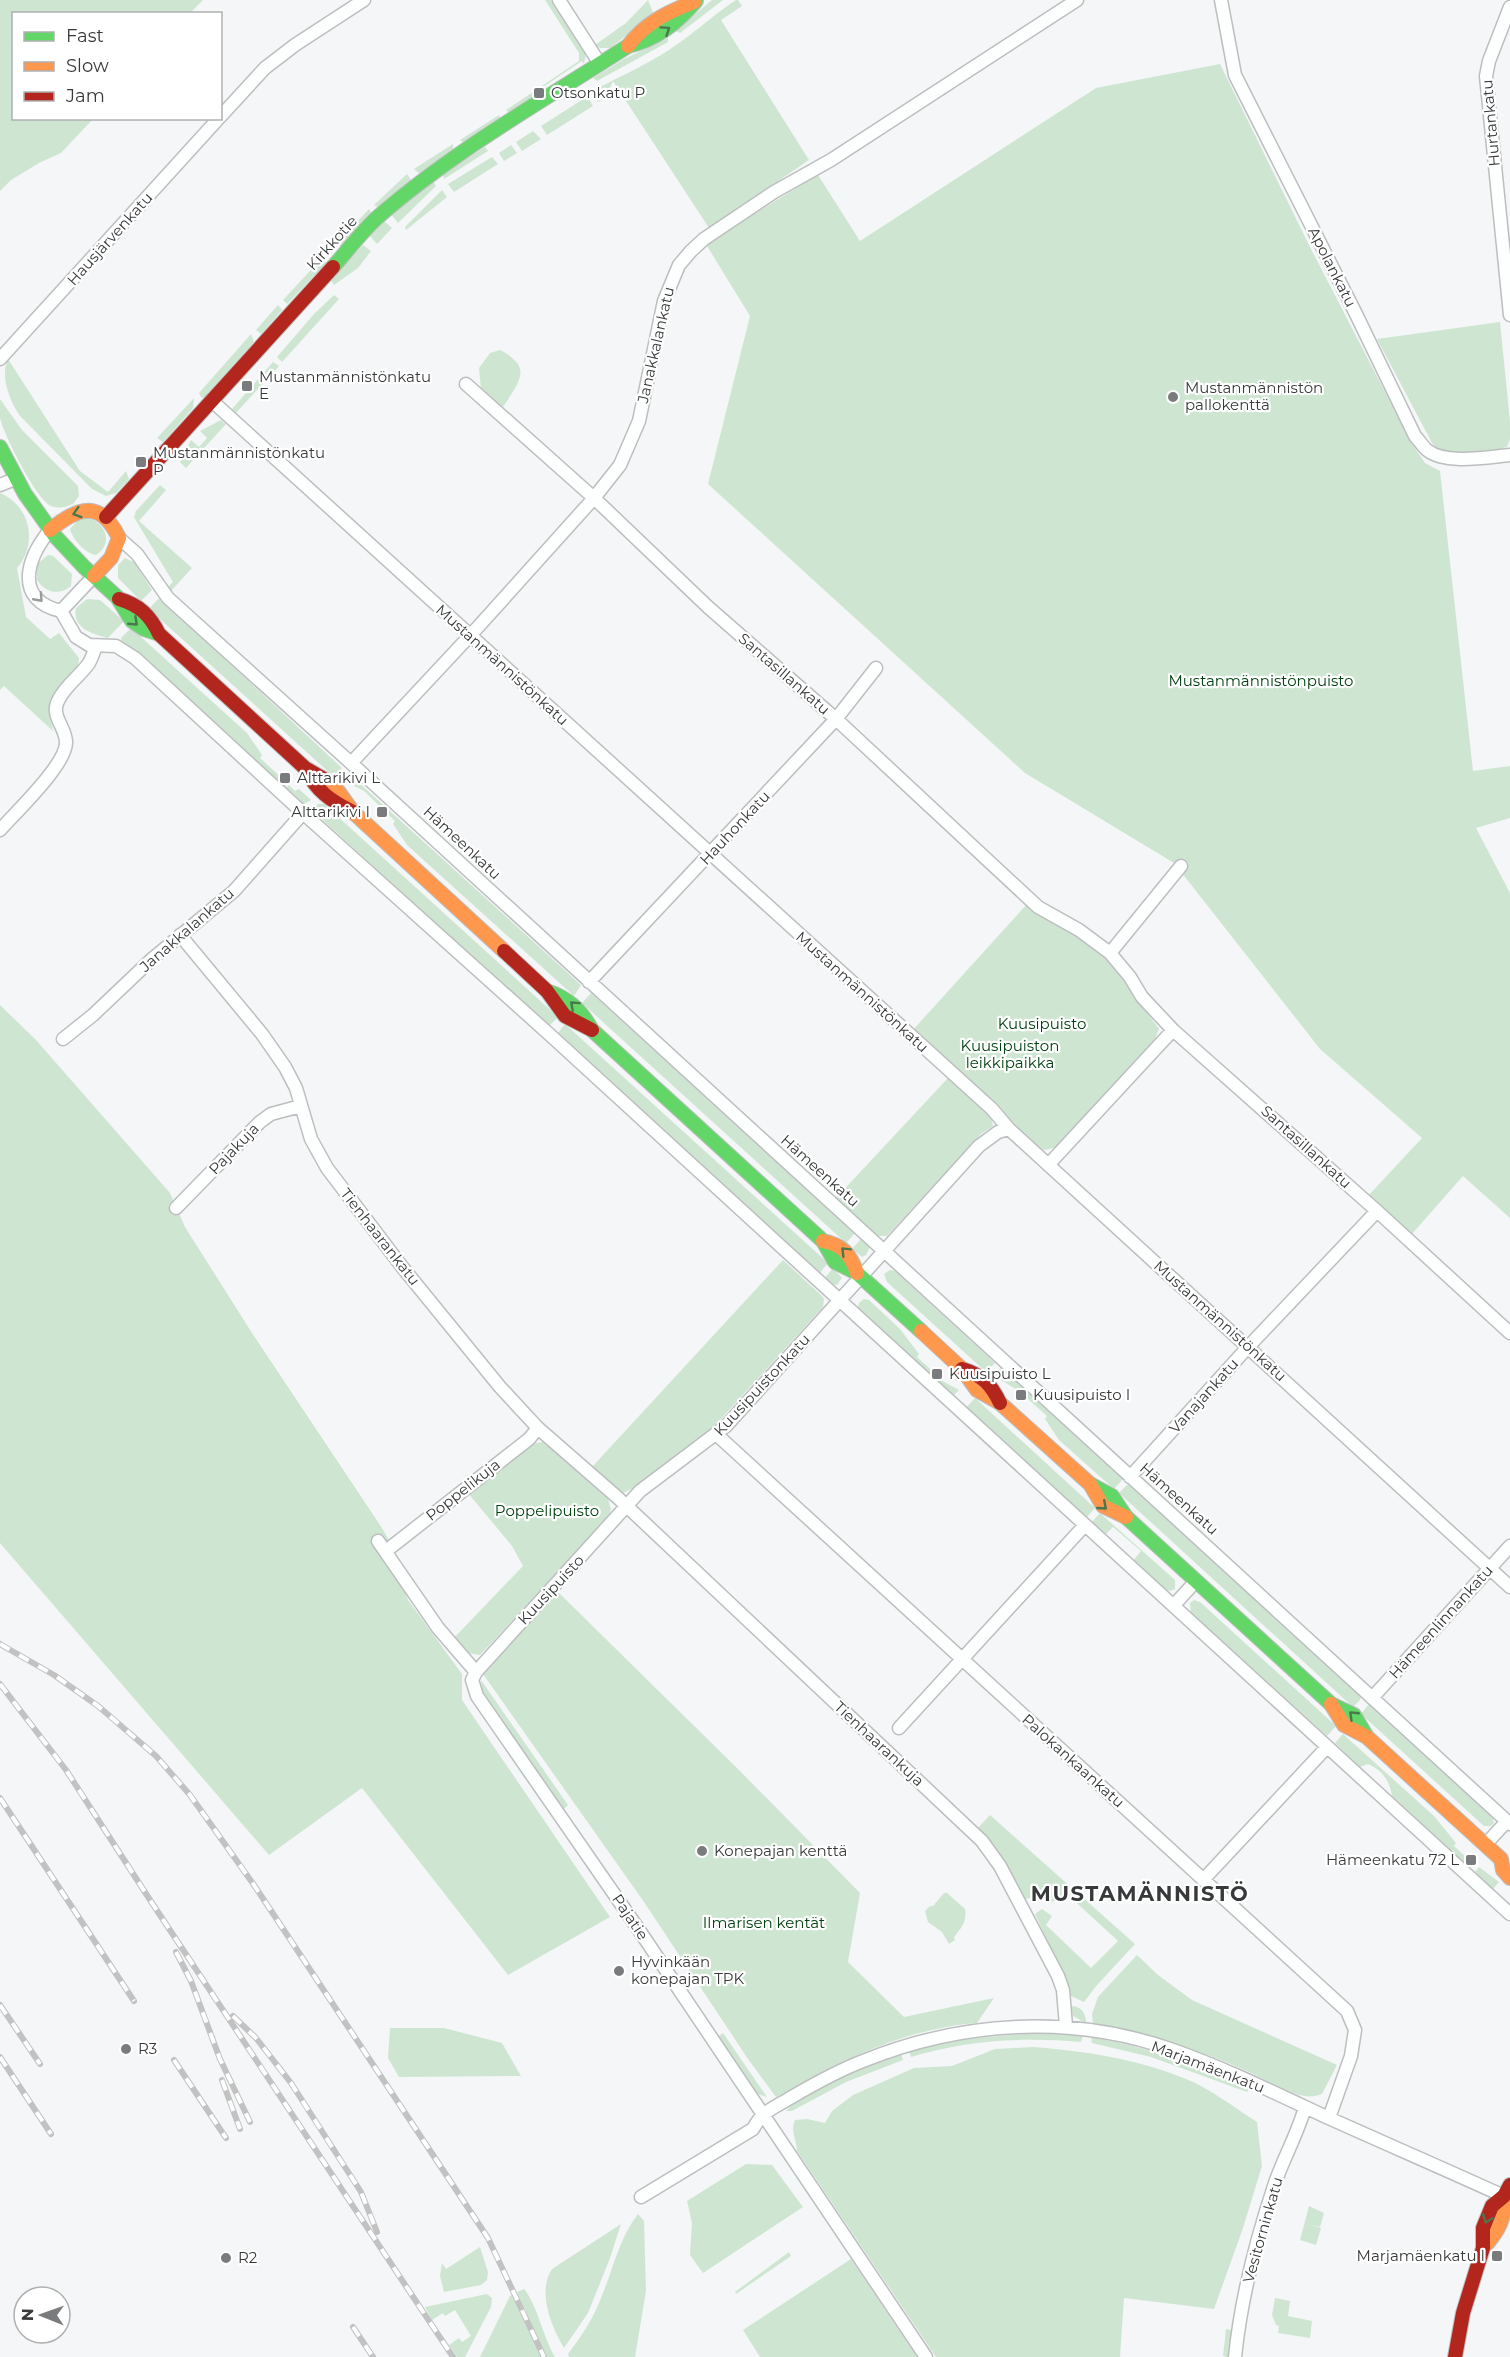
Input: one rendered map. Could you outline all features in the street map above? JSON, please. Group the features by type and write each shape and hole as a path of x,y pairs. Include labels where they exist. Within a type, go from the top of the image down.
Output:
{"main road":[{"name":"Kirkkotie","path":"106,517 377,218 412,188 444,165 628,46 636,33 660,16 697,0"},
{"path":"0,447 29,504 50,530 119,599 134,603 152,618 159,634 305,768 314,787 329,801 353,812 548,991 556,1007 573,1023 592,1030 823,1240 828,1255 835,1262 842,1268 860,1275 963,1369 969,1383 983,1396 1000,1403 1090,1484 1096,1499 1103,1506 1110,1512 1126,1517 1331,1704 1337,1719 1343,1725 1350,1731 1367,1737 1485,1845 1505,1859 1503,1870 1510,1878"},
{"path":"50,530 64,518 77,512 94,510 106,517"},
{"name":"Hämeenkatu","path":"106,517 114,526 119,538"},
{"path":"94,576 111,558 119,538"},
{"path":"1455,2357 1463,2313 1483,2248 1483,2228 1492,2206 1508,2193"}],"street":[{"name":"Hausjärvenkatu","path":"222,116 265,68 295,45 364,0"},
{"path":"559,0 600,64"},
{"name":"Janakkalankatu","path":"351,763 594,498 620,465 632,442 639,421 664,301 679,265 691,251 704,239 774,192 831,160 1077,0"},
{"name":"Apolankatu","path":"1221,0 1235,75 1415,436 1427,450 1453,459 1510,455"},
{"name":"Hurtankatu","path":"1510,7 1486,76 1510,315"},
{"name":"Hausjärvenkatu","path":"0,359 218,120"},
{"name":"Santasillankatu","path":"466,384 594,498 708,607 836,719 1038,907 1079,930 1110,953 1130,977 1142,997 1173,1030 1377,1210 1510,1333"},
{"name":"Mustanmännistönkatu","path":"211,400 992,1109 1009,1129 1510,1587"},
{"path":"0,485 15,479"},
{"path":"50,530 34,553 27,576 31,589 42,604 61,611 68,627 76,637 89,645 116,646 135,658 1510,1914"},
{"name":"Hämeenkatu","path":"119,538 137,554 168,598 1509,1823 1485,1845"},
{"path":"61,611 94,576"},
{"path":"0,830 64,756 67,742 57,718 58,699 89,662 96,646"},
{"name":"Hauhonkatu","path":"589,982 836,719 876,668"},
{"name":"Janakkalankatu","path":"63,1039 93,1015 180,935 234,891 303,813"},
{"path":"1110,953 1181,866"},
{"name":"Tienhaarankatu","path":"180,935 262,1034 285,1067 296,1088 311,1139 327,1168 424,1295 500,1387 538,1428 626,1507"},
{"path":"1049,1164 1173,1030"},
{"name":"Pajakuja","path":"176,1208 260,1122 271,1114 301,1106"},
{"path":"860,1275 885,1252 979,1146 998,1132 1009,1129"},
{"name":"Vanajankatu","path":"1130,1477 1377,1210"},
{"name":"Kuusipuistonkatu","path":"626,1507 640,1491 716,1434 840,1301 860,1275"},
{"name":"Poppelikuja","path":"476,1672 438,1628 382,1546 529,1439 538,1428"},
{"name":"Palokankaankatu","path":"716,1434 1347,2011 1355,2030 1351,2056 1329,2118"},
{"name":"Kuusipuisto","path":"476,1672 626,1507"},
{"name":"Tienhaarankuja","path":"626,1507 982,1841 1000,1866 1058,1976 1064,1996 1066,2026"},
{"path":"899,1728 1085,1526"},
{"name":"Hämeenlinnankatu","path":"1372,1698 1510,1546"},
{"path":"1174,1605 1196,1581"},
{"name":"Pajatie","path":"476,1672 471,1684 477,1696 637,1927 926,2357"},
{"path":"1203,1880 1327,1747"},
{"name":"Marjamäenkatu","path":"640,2197 753,2129 762,2115 826,2077 903,2046 976,2030 1066,2026 1111,2034 1171,2049 1225,2070 1329,2118 1508,2193"},
{"name":"Vesitorninkatu","path":"1235,2357 1246,2287 1258,2240 1276,2182 1305,2107"}],"green space":[{"path":"0,0 203,0 191,12 12,12 12,120 92,120 61,153 11,180 0,191"},
{"path":"545,0 551,0 586,54 584,64 582,61 534,93 535,97 511,114 506,110 579,61 579,53"},
{"path":"648,0 654,15 610,48 600,48 595,45 626,23"},
{"path":"712,0 723,0 680,33 675,31"},
{"path":"736,0 742,6 721,20 809,160 709,228 613,81 606,97 598,102 591,92 671,49"},
{"path":"668,38 668,42 597,81 593,78 624,59"},
{"name":"Mustanmännistönpuisto","path":"1220,64 1310,247 1412,444 1425,463 1440,471 1473,771 1510,766 1510,818 1476,828 1510,893 1510,1218 1463,1176 1411,1235 1368,1196 1422,1138 1320,1049 1174,863 1025,773 708,484 750,316 707,246 726,231 818,175 860,241 1096,88"},
{"path":"585,98 589,99 593,106 547,135 541,126"},
{"path":"499,115 501,120 465,144 460,140"},
{"path":"533,131 541,139 522,151 516,142"},
{"path":"453,144 453,151 420,174 414,169"},
{"path":"511,145 517,153 504,161 499,153"},
{"path":"485,147 488,151 444,179 443,174"},
{"path":"492,157 498,164 454,192 448,184"},
{"path":"407,174 411,180 379,208 374,205"},
{"path":"433,181 436,186 398,223 391,214"},
{"path":"442,190 447,197 406,230 405,227"},
{"path":"369,209 372,214 342,247 336,244"},
{"path":"383,222 392,228 377,244 370,236"},
{"path":"363,245 371,251 358,268 334,285 330,279"},
{"path":"323,257 326,263 287,304 283,300"},
{"path":"334,295 339,299 282,362 277,357 314,314"},
{"path":"278,305 282,310 261,334 256,330"},
{"path":"1500,322 1510,422 1510,439 1507,447 1483,452 1444,453 1439,451 1432,443 1377,339"},
{"path":"251,334 254,342 203,398 201,397 199,393"},
{"path":"500,350 517,362 520,369 518,382 503,407 481,389 479,368 490,353"},
{"path":"8,359 80,471 108,492 126,471 129,479 116,493 106,496 92,489 20,416 12,403 5,380"},
{"path":"273,362 279,366 235,414 232,409"},
{"path":"194,398 193,408 163,442 157,438"},
{"path":"0,399 22,430 78,486 79,496 73,504 62,507 51,506 37,492 21,466 3,426 0,418"},
{"path":"221,420 226,424 186,468 180,462 191,440 199,447 207,438 200,431"},
{"path":"160,485 166,490 139,521 192,568 171,591 168,587 173,582 134,517 136,511"},
{"path":"0,493 19,507 28,526 28,548 17,568 26,617 50,639 59,633 79,658 78,665 50,701 53,731 4,686 0,690"},
{"path":"87,518 99,524 105,534 105,545 96,555 80,545 70,529 78,520"},
{"path":"48,555 53,556 72,574 71,586 62,591 53,592 44,588 37,580 37,564"},
{"path":"125,558 134,562 152,590 141,601 118,578 118,565"},
{"path":"159,598 341,769 333,776 149,609"},
{"path":"87,599 100,600 124,621 108,638 84,629 77,621 76,608"},
{"path":"131,628 247,733 262,755 260,758 284,780 287,787 289,785 295,791 299,789 311,800 304,804 122,642 121,638"},
{"path":"347,772 581,985 574,996 407,845 393,824 395,821 364,791 341,779"},
{"path":"318,804 324,804 558,1017 550,1025 545,1024 312,810"},
{"name":"Kuusipuisto","path":"1027,904 1042,916 1093,947 1111,963 1159,1029 1154,1041 1057,1147 1045,1150 1037,1148 912,1031"},
{"path":"591,993 855,1233 846,1243 582,1003"},
{"path":"0,1005 36,1040 170,1193 185,1227 396,1552 408,1600 462,1674 462,1700 610,1917 508,1975 362,1788 269,1855 0,1543"},
{"path":"565,1024 828,1263 819,1274 560,1038 558,1033"},
{"path":"948,1078 991,1116 993,1126 981,1134 887,1236 878,1236 836,1198"},
{"path":"861,1239 870,1247 866,1255 862,1257 852,1249"},
{"path":"783,1260 822,1296 823,1307 711,1430 636,1487 623,1493 619,1491 592,1467"},
{"path":"833,1268 842,1278 837,1285 830,1284 824,1279"},
{"path":"890,1270 895,1271 995,1363 986,1372 887,1282 884,1274"},
{"path":"864,1299 869,1300 900,1329 919,1354 917,1357 938,1376 937,1378 959,1390 953,1396 862,1314 858,1308 859,1303"},
{"path":"1001,1367 1123,1479 1114,1489 1059,1440 1045,1419 1047,1416 1019,1391 993,1375"},
{"path":"975,1398 1095,1508 1087,1517 966,1408"},
{"name":"Poppelipuisto","path":"543,1442 608,1499 611,1509 609,1517 480,1655 467,1653 453,1639 523,1566 512,1546 468,1493 527,1449 536,1443"},
{"path":"1128,1484 1361,1696 1360,1700 1353,1707 1119,1493"},
{"path":"1100,1513 1175,1580 1175,1589 1170,1591 1165,1589 1133,1561 1141,1551 1113,1527 1105,1535 1091,1523"},
{"name":"Ilmarisen kentät","path":"558,1592 860,1893 848,1962 904,2017 994,1998 977,2023 939,2028 901,2038 830,2068 776,2097 748,2059 644,1902 483,1674"},
{"path":"1194,1600 1200,1602 1336,1726 1327,1736 1191,1613 1190,1603"},
{"path":"481,1680 568,1805 564,1809 486,1699"},
{"path":"1369,1704 1492,1815 1494,1823 1491,1826 1484,1826 1361,1714"},
{"path":"1343,1734 1434,1816 1456,1843 1454,1846 1467,1858 1464,1862 1392,1796 1387,1781 1381,1773 1368,1764 1360,1767 1335,1743"},
{"path":"990,1815 1135,1944 1084,2002 1071,1996 1035,1914 1042,1909 1052,1916 1046,1925 1091,1968 1118,1941 1067,1894 1056,1901 1033,1897 1026,1899 994,1845 978,1828"},
{"path":"1479,1867 1499,1882 1493,1889 1475,1872"},
{"path":"944,1893 947,1893 965,1909 963,1924 954,1937 955,1940 949,1944 942,1932 928,1922 925,1911 933,1906"},
{"path":"1137,1955 1158,1975 1192,2000 1337,2065 1322,2094 1299,2095 1186,2047 1130,2031 1093,2024 1092,2014 1098,1997"},
{"path":"1071,2006 1078,2007 1082,2011 1086,2023 1073,2016"},
{"path":"390,2028 444,2028 502,2043 521,2076 399,2077 388,2058"},
{"path":"723,2033 767,2097 757,2094 718,2037"},
{"path":"1038,2033 1083,2036 1081,2042 1016,2040 974,2043 911,2057 909,2051 964,2039"},
{"path":"1091,2037 1172,2057 1249,2089 1247,2092 1151,2057 1092,2043"},
{"path":"1033,2047 1111,2057 1168,2072 1204,2088 1257,2122 1262,2166 1243,2228 1214,2309 1124,2298 1120,2357 936,2357 797,2151 793,2132 795,2120 807,2119 825,2123 832,2111 853,2095 914,2068 952,2066 995,2049"},
{"path":"901,2054 903,2060 846,2082 792,2111 786,2111 823,2086"},
{"path":"746,2164 772,2165 803,2207 703,2273 690,2255 692,2223 687,2201"},
{"path":"1309,2206 1324,2213 1320,2227 1308,2224 1321,2228 1316,2245 1300,2240"},
{"path":"638,2214 644,2221 646,2291 635,2357 569,2357 568,2354 594,2313 621,2244"},
{"path":"621,2224 588,2313 564,2348 551,2319 546,2298 548,2278 552,2269"},
{"path":"480,2247 488,2272 487,2280 481,2285 444,2292 440,2276 442,2263 446,2269"},
{"path":"789,2252 791,2256 736,2294 735,2292"},
{"path":"851,2259 917,2357 760,2357 743,2330"},
{"path":"524,2289 533,2303 555,2357 546,2357 517,2292"},
{"path":"487,2294 492,2298 491,2307 465,2357 457,2357 449,2345 459,2338 462,2342 471,2336 455,2310 445,2316 443,2313 432,2320 425,2307"},
{"path":"514,2294 542,2357 480,2357 510,2296"},
{"path":"1275,2298 1290,2301 1288,2316 1312,2321 1310,2338 1278,2333 1279,2326 1276,2325 1272,2315"},
{"path":"1226,2329 1232,2330 1228,2357 1223,2356"}],"railway":[{"path":"0,1644 54,1675 98,1706 156,1756 190,1795 254,1885 488,2238 544,2357"},
{"path":"0,1684 66,1770 453,2357"},
{"path":"0,1798 134,2001"},
{"path":"176,1952 191,1981 220,2059 250,2122"},
{"path":"0,2005 40,2064"},
{"path":"233,2016 256,2038 291,2083 361,2192 377,2232"},
{"path":"0,2057 51,2134"},
{"path":"174,2060 226,2138"},
{"path":"222,2080 240,2129"},
{"path":"353,2327 373,2357"}],"traffic: fast":[{"path":"333,267 373,222 438,169 500,126 628,46 666,29 696,1"},
{"path":"0,447 25,494 55,536 117,597 132,621 144,629 159,634"},
{"path":"547,991 573,1006 592,1030 823,1241 835,1262 857,1273 921,1331"},
{"path":"1090,1484 1112,1496 1126,1517 1331,1704 1354,1715 1367,1737"}],"traffic: slow":[{"path":"628,46 658,19 694,2"},
{"path":"50,530 80,512 97,512 105,517 119,538 111,558 94,576"},
{"path":"324,779 338,791 353,812 504,951"},
{"path":"823,1241 845,1251 857,1273"},
{"path":"921,1331 962,1369 977,1390 1000,1403 1090,1484 1103,1506 1126,1517"},
{"path":"1331,1704 1344,1725 1367,1737 1501,1859 1503,1870 1510,1878"},
{"path":"1483,2248 1500,2224 1504,2211 1504,2196"}],"traffic: jam":[{"path":"106,517 333,267"},
{"path":"119,599 143,612 152,621 159,634 305,768 324,779"},
{"path":"305,768 314,783 325,794 353,812"},
{"path":"504,951 547,991 565,1016 592,1030"},
{"path":"962,1369 985,1381 1000,1403"},
{"path":"1455,2357 1463,2313 1483,2248 1483,2228 1492,2206 1504,2196 1510,2185"}],"place":[{"name":"Otsonkatu P","path":"539,93"},
{"name":"Mustanmännistönkatu E","path":"247,386"},
{"name":"Mustanmännistön pallokenttä","path":"1173,397"},
{"name":"Mustanmännistönkatu P","path":"141,462"},
{"name":"Alttarikivi L","path":"285,778"},
{"name":"Alttarikivi I","path":"382,812"},
{"name":"Kuusipuisto L","path":"937,1374"},
{"name":"Kuusipuisto I","path":"1021,1395"},
{"name":"Konepajan kenttä","path":"702,1851"},
{"name":"Hämeenkatu 72 L","path":"1471,1860"},
{"name":"Hyvinkään konepajan TPK","path":"619,1971"},
{"name":"R3","path":"126,2049"},
{"name":"Marjamäenkatu I","path":"1497,2256"},
{"name":"R2","path":"226,2258"}],"district":[{"name":"MUSTAMÄNNISTÖ","path":"1140,1894"}],"park label":[{"name":"Kuusipuiston leikkipaikka","path":"1010,1054"}]}
